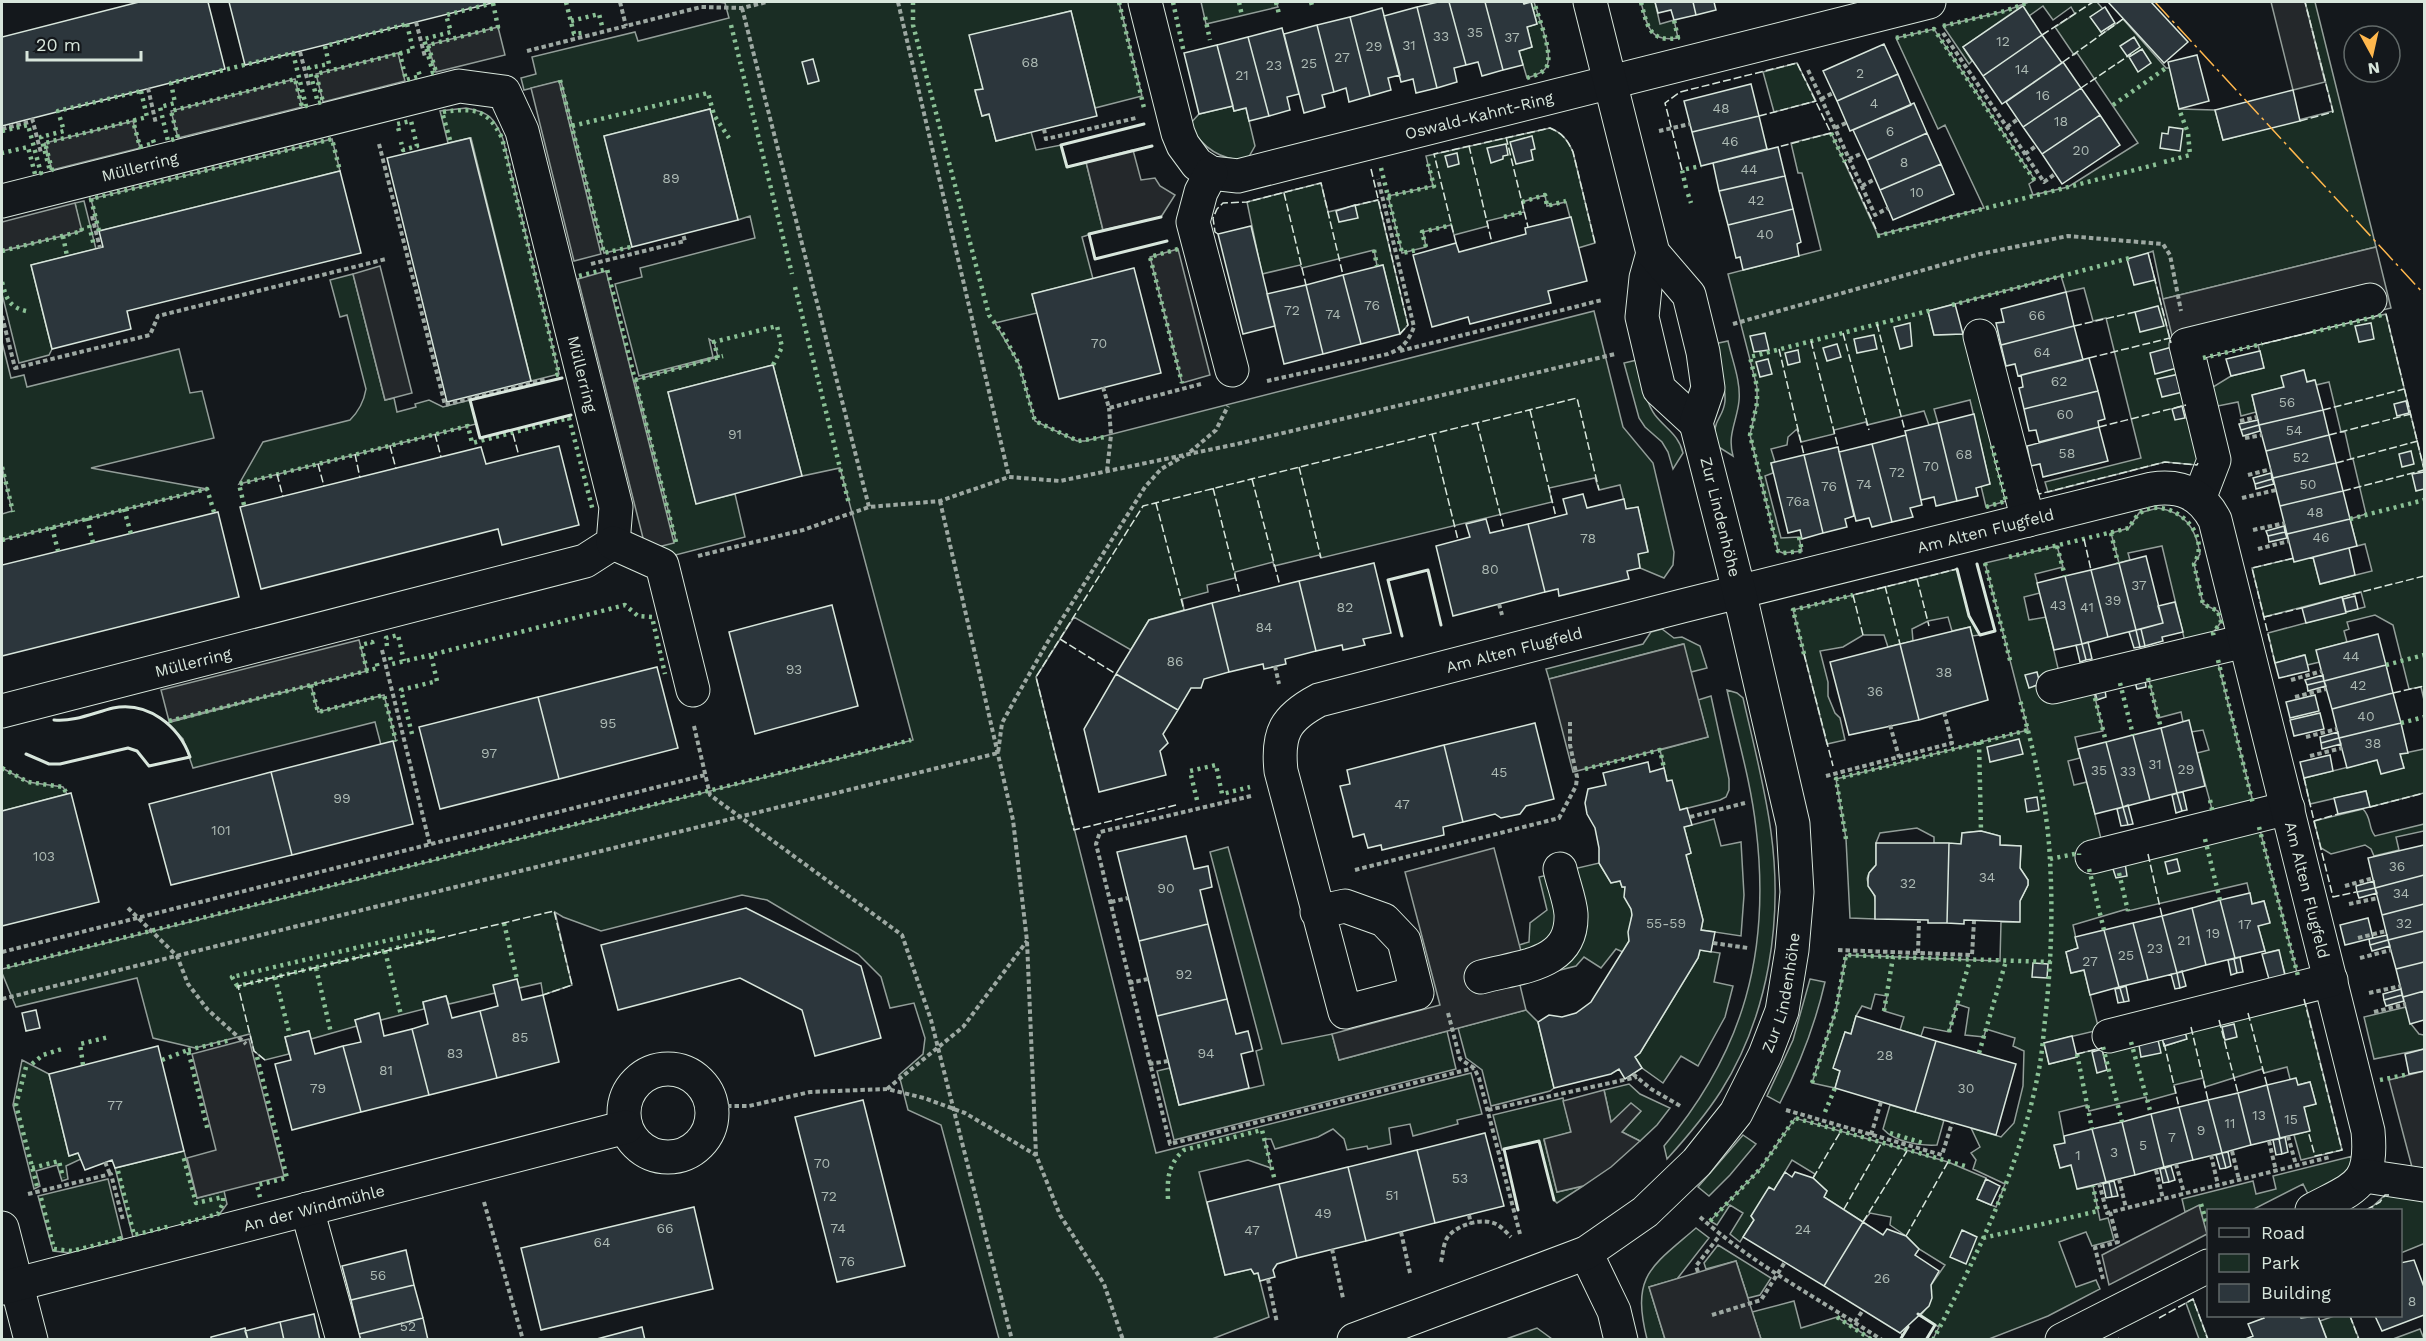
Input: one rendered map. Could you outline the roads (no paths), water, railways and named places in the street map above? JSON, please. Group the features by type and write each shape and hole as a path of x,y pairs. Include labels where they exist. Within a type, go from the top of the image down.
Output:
{"street":[{"path":"1145,2 1178,133 1190,156 1203,169 1211,173 1201,192 1193,222 1232,370"},
{"path":"1590,2 1653,253 1689,295 1703,352 1708,388 1696,423 1659,389 1642,317 1646,278 1653,253"},
{"name":"Oswald-Kahnt-Ring","path":"1211,173 1238,176 1611,81 1936,16"},
{"name":"Müllerring","path":"2,201 459,86 504,92 522,131 616,507 614,543 585,561 2,711"},
{"path":"2199,499 2214,460 2186,345 2370,300"},
{"path":"1980,336 2028,520"},
{"name":"Zur Lindenhöhe","path":"1354,1340 1586,1253 1645,1212 1703,1154 1736,1113 1765,1055 1782,1011 1792,950 1797,892 1792,824 1739,591 1696,423"},
{"name":"Am Alten Flugfeld","path":"1317,912 1281,771 1278,747 1284,729 1298,711 1318,700 1739,591 2028,520 2169,487 2183,490 2208,506 2215,520 2288,808 2342,970 2368,1131 2369,1155 2365,1176"},
{"path":"614,543 662,566 693,690"},
{"path":"2053,687 2245,641"},
{"path":"2092,857 2288,808"},
{"path":"1481,977 1556,955 1566,944 1571,912 1560,868"},
{"path":"2109,1036 2342,970"},
{"path":"672,1068 686,1072 699,1080 708,1092 712,1106 712,1120 707,1134 698,1145 686,1153 672,1157 644,1150 633,1140 626,1127 624,1113 626,1098 633,1085 658,1069 672,1068"},
{"name":"An der Windmühle","path":"9,1285 474,1168 626,1127"},
{"path":"2314,1209 2353,1189 2365,1176 2424,1185"},
{"path":"308,1209 343,1340"},
{"path":"2,1228 9,1285 30,1340"},
{"path":"1586,1253 1614,1311 1621,1340"},
{"path":"2062,1340 2207,1267"}]}
